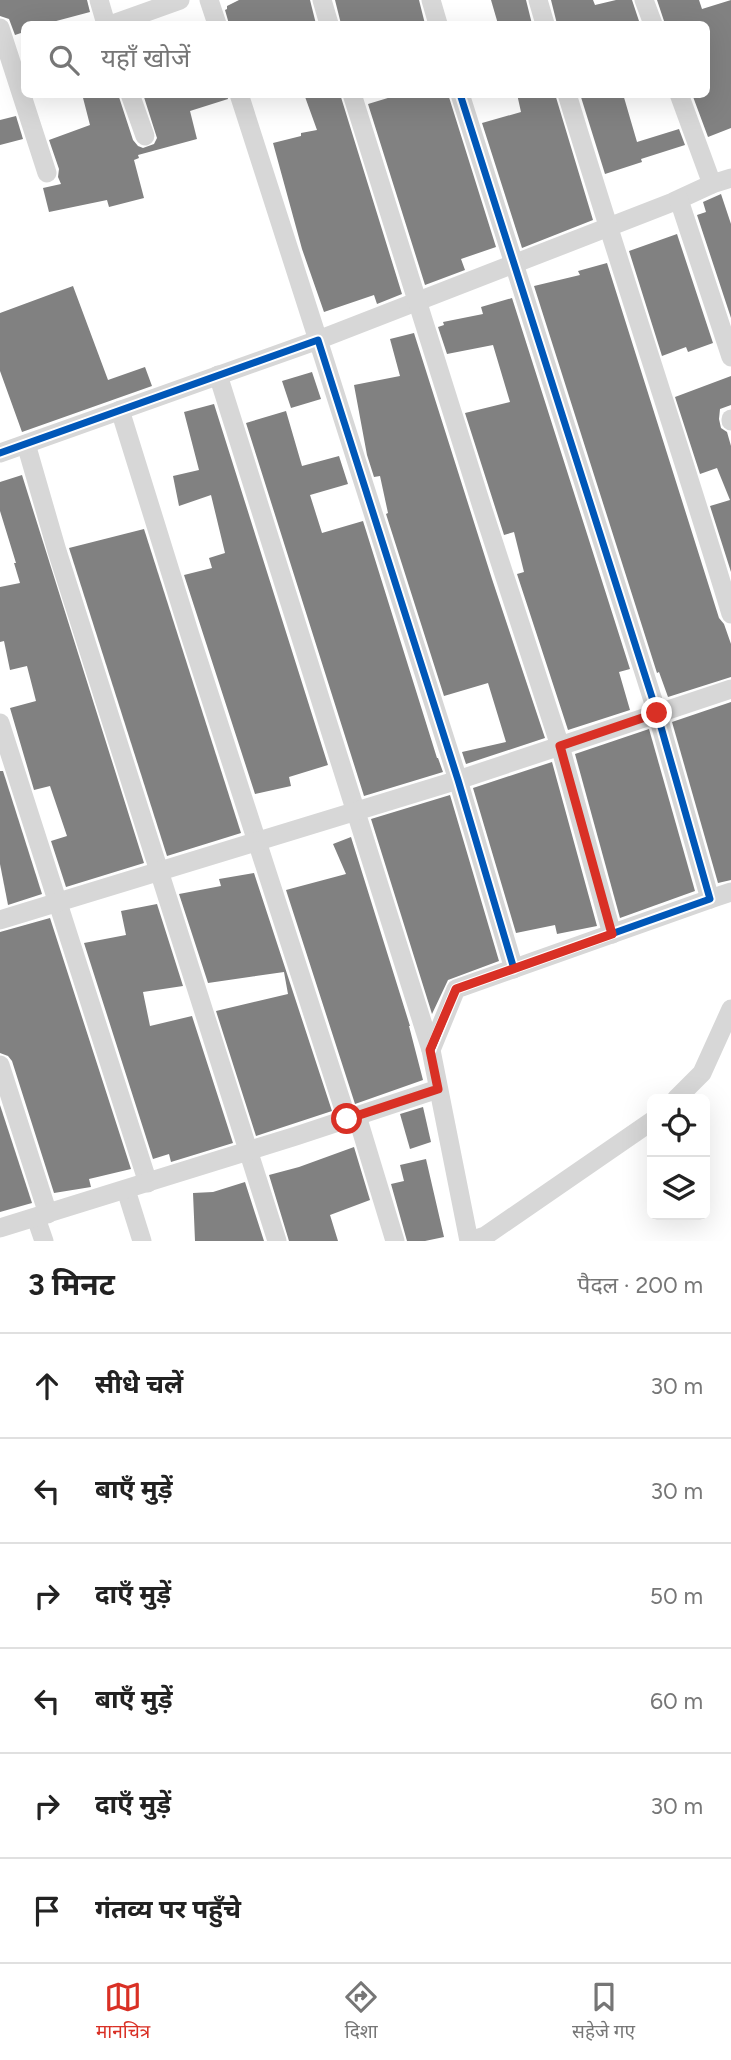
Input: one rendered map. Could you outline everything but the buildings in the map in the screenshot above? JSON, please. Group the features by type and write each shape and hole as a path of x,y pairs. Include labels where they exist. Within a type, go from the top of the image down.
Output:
{"street":[{"path":"99,0 105,21"},
{"path":"121,21 180,0"},
{"path":"209,0 216,21"},
{"path":"322,0 328,21"},
{"path":"431,0 437,21"},
{"path":"538,0 544,21"},
{"path":"644,0 652,21"},
{"path":"0,27 21,89"},
{"path":"24,98 47,173"},
{"path":"131,98 145,136"},
{"path":"240,98 458,780 514,969"},
{"path":"353,98 560,746 612,934"},
{"path":"461,98 578,458 657,713 710,899"},
{"path":"568,98 684,458 731,614"},
{"path":"680,98 712,184"},
{"path":"0,453 318,340 731,178"},
{"path":"679,200 731,357"},
{"path":"218,375 430,1050 469,1241 485,1236 647,1124"},
{"path":"120,410 257,840 396,1241"},
{"path":"26,444 57,551 277,1241"},
{"path":"0,920 458,780 731,689"},
{"path":"0,723 148,1183"},
{"path":"430,1050 456,989 731,892"},
{"path":"681,1094 702,1073 731,1009"},
{"path":"0,1065 42,1216 44,1241"},
{"path":"0,1228 438,1089"},
{"path":"126,1189 142,1241"}],"cycle path":[{"path":"431,1050 456,989 710,899 657,713 461,98"},
{"path":"0,453 318,340 458,780 514,969"}],"route":[{"path":"347,1119 438,1089 430,1050 456,989 612,934 560,746 657,713"}]}
